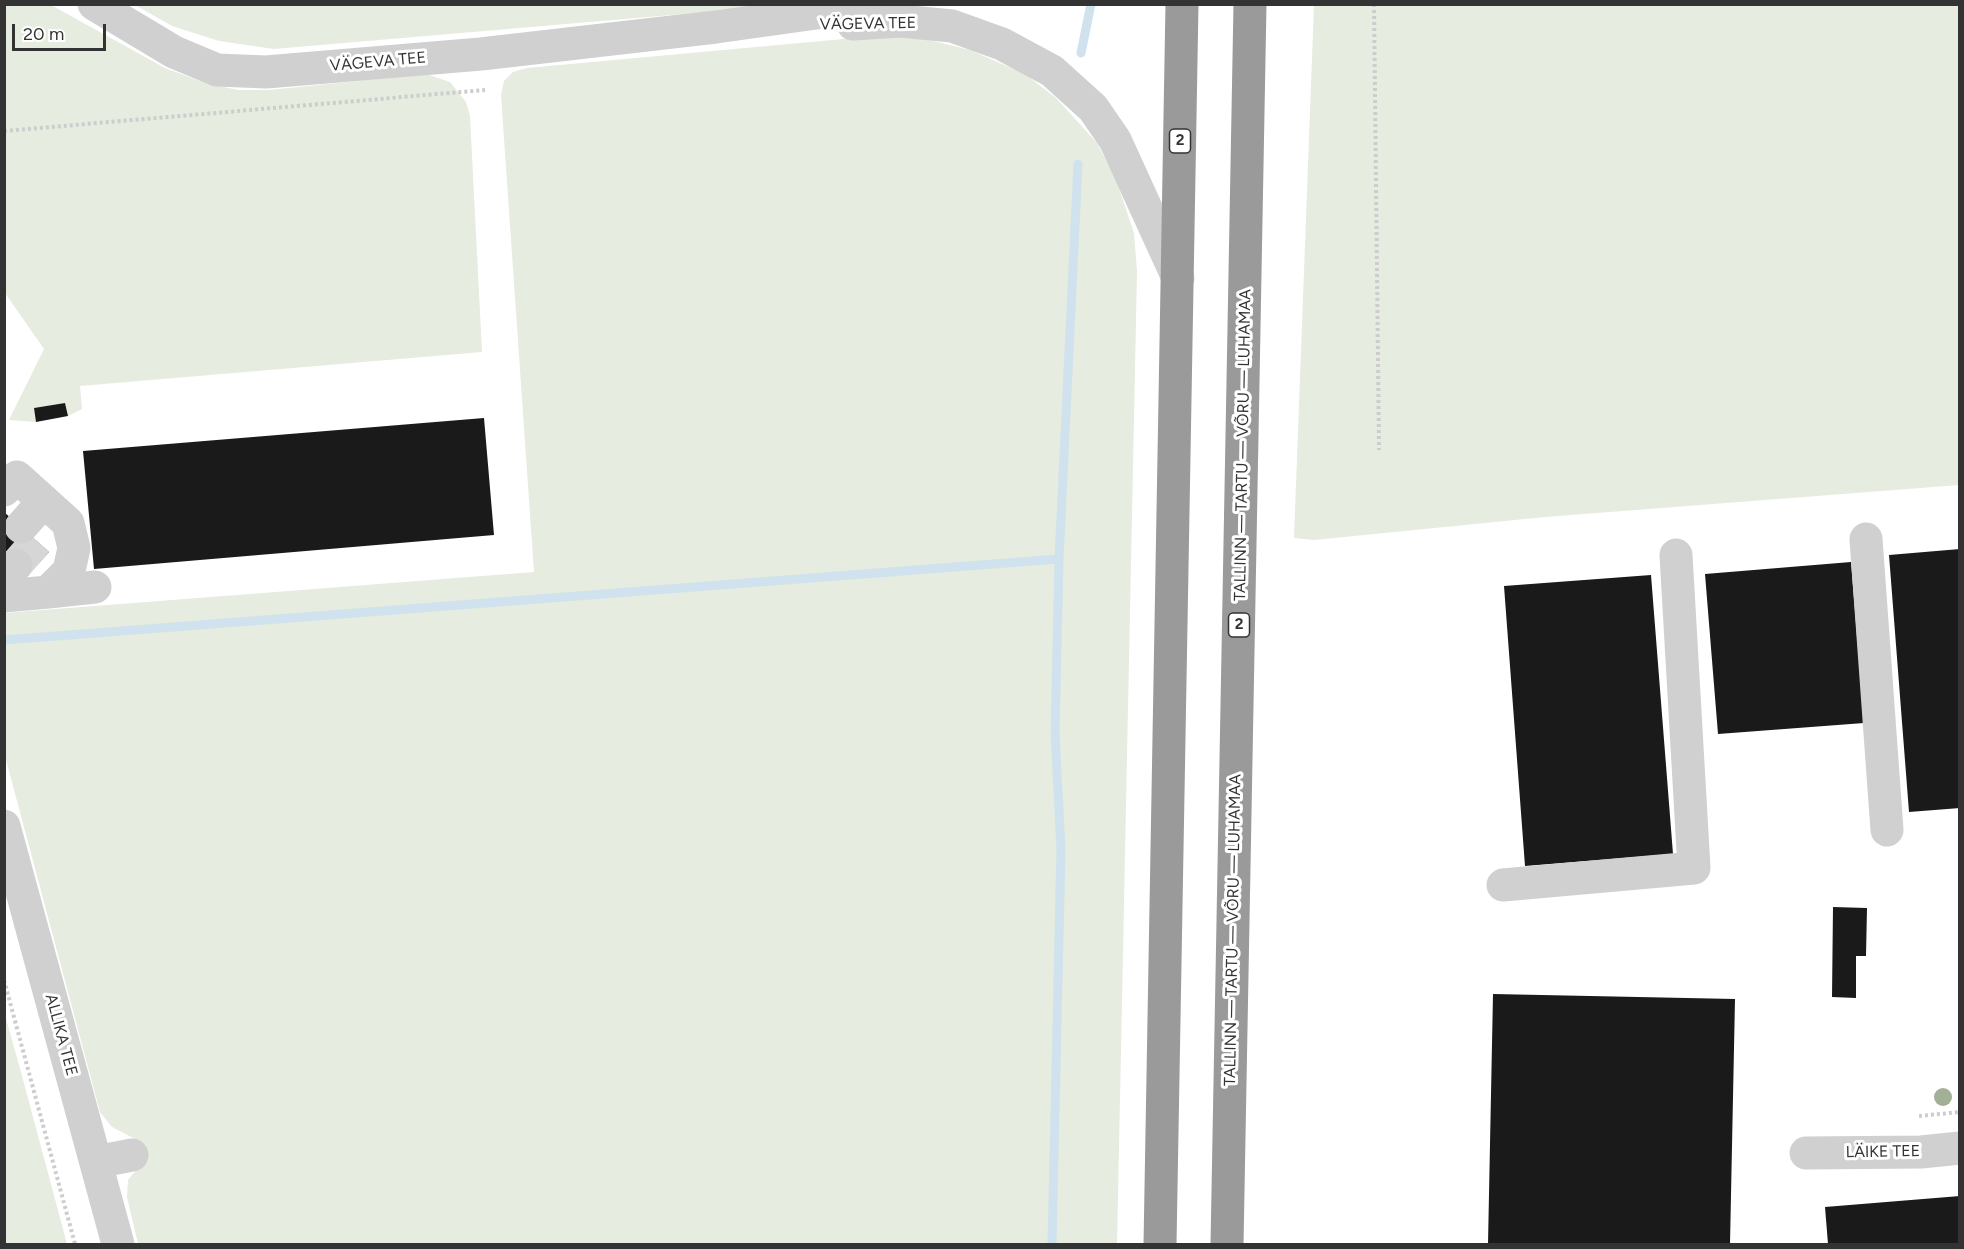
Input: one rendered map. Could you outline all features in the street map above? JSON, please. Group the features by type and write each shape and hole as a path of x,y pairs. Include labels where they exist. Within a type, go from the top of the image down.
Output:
{"highway":[{"name":"2","path":"1160,1245 1182,4"},
{"name":"TALLINN — TARTU — VÕRU — LUHAMAA","path":"1227,1245 1250,4"}],"street":[{"name":"VÄGEVA TEE","path":"94,4 174,52 217,70 266,72 469,55 677,18 716,27 900,21 952,26 1002,44 1052,72 1093,108 1115,140 1178,278"},
{"name":"VÄGEVA TEE","path":"716,27 881,4"},
{"path":"9,478 68,523 74,548 69,571 48,592"},
{"path":"20,553 52,509"},
{"path":"1866,539 1887,830"},
{"path":"1503,885 1694,868 1676,555"},
{"path":"4,596 95,587"},
{"name":"ALLIKA TEE","path":"4,826 118,1245"},
{"name":"LÄIKE TEE","path":"1806,1153 1921,1152 1959,1148"},
{"path":"96,1162 132,1155"}],"path":[{"path":"1374,4 1379,450"},
{"path":"4,131 484,90"},
{"path":"4,980 75,1245"},
{"path":"1919,1116 1959,1112"}],"shaded area":[{"path":"4,5 51,5 165,68 208,84 239,90 269,90 426,74 450,82 466,102 470,116 482,352 80,386 82,409 68,416 65,403 34,408 36,422 9,420 44,349 5,293"},
{"path":"135,5 788,5 274,49 219,41 172,26"},
{"path":"1314,5 1959,5 1959,485 1545,517 1314,540 1294,538"},
{"path":"887,35 929,40 970,50 1025,74 1056,98 1097,143 1117,182 1134,233 1137,271 1117,1244 138,1244 127,1197 128,1180 137,1169 144,1166 139,1141 112,1127 100,1112 5,756 4,613 534,572 501,95 504,81 513,72 527,68"},
{"path":"5,1015 21,1072 67,1244 5,1244"}],"building":[{"path":"65,403 68,416 36,422 34,408"},
{"path":"484,418 494,535 94,569 83,451"},
{"path":"4,512 49,552 28,575 4,554"},
{"path":"1960,549 1960,808 1909,812 1889,555"},
{"path":"1851,562 1864,723 1718,734 1705,574"},
{"path":"1651,575 1673,854 1525,866 1504,586"},
{"path":"1833,907 1867,908 1866,956 1856,956 1856,998 1832,997"},
{"path":"1493,994 1735,999 1730,1244 1488,1244"},
{"path":"1960,1196 1960,1244 1828,1244 1825,1207"}],"waterway":[{"path":"1081,53 1091,4"},
{"path":"1052,1244 1061,849 1055,734 1059,559 1078,164"},
{"path":"4,640 1059,559"}],"tunnel":[{"path":"16,565 37,541"}]}
